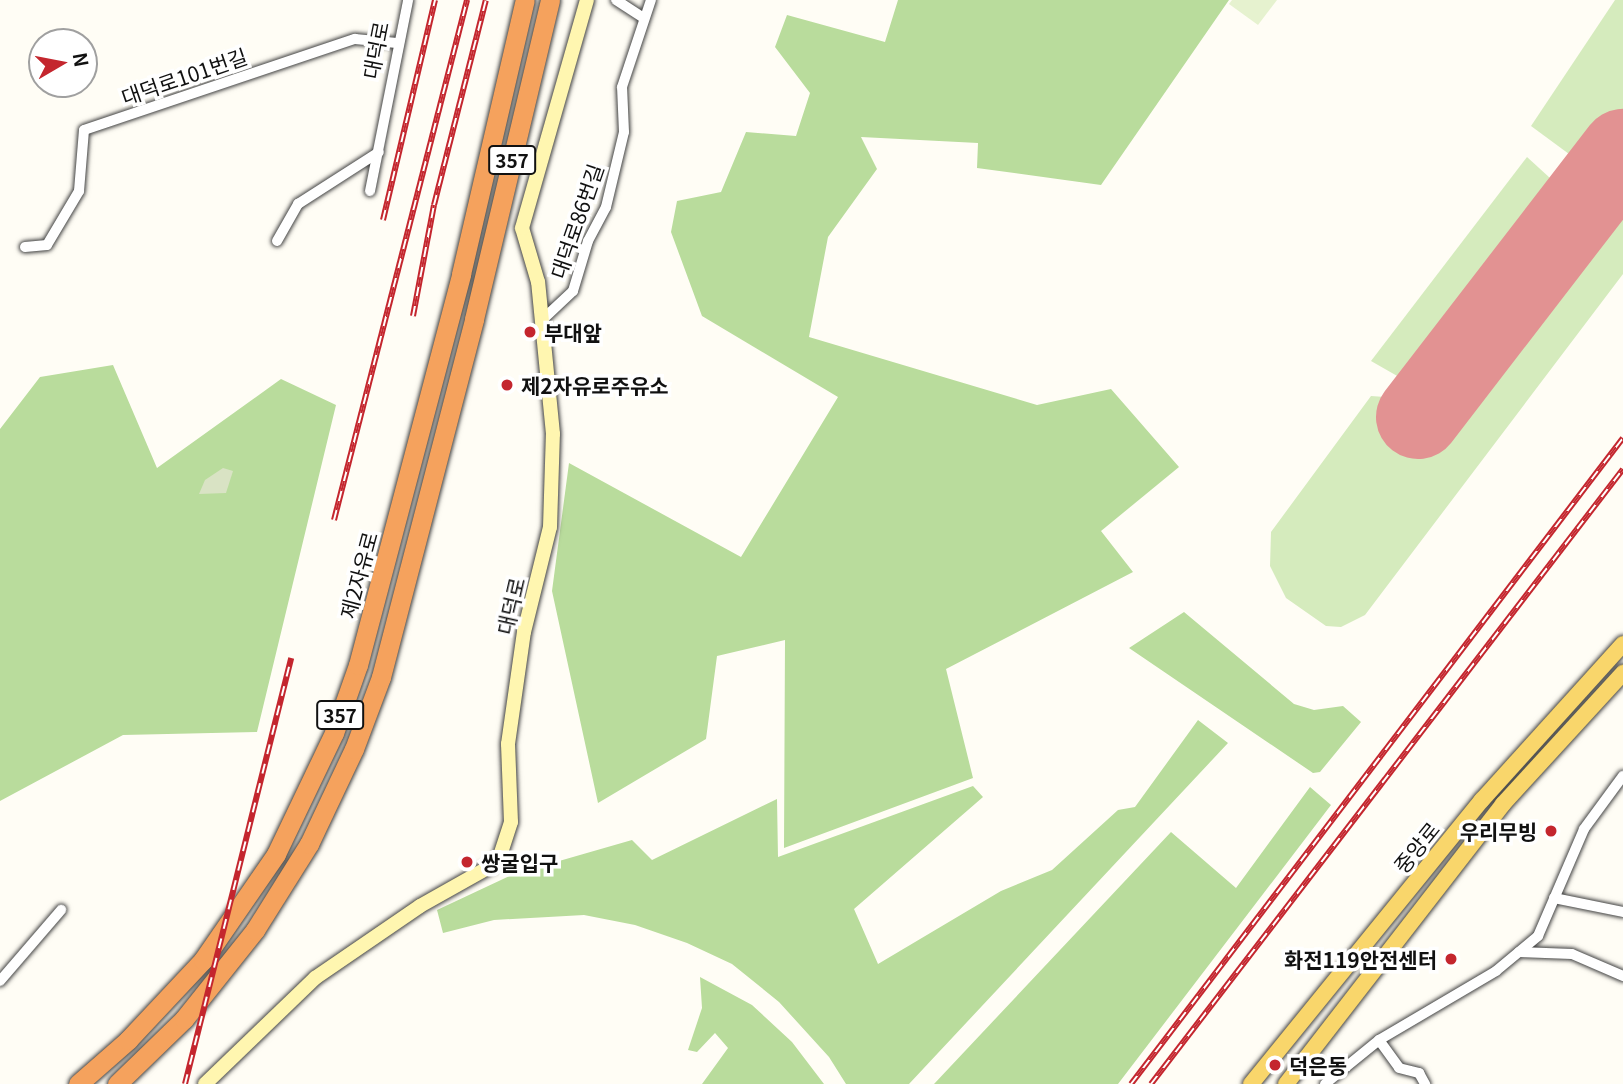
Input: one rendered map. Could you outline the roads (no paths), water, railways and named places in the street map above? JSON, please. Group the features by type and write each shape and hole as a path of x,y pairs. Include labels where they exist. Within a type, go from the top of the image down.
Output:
{"highway":[{"name":"제2자유로","path":"78,1084 128,1040 203,960 276,853 302,805 358,664 461,274 525,0"},
{"name":"357","path":"117,1084 184,1019 234,958 278,897 331,800 381,677 474,319 550,0"}],"main road":[{"name":"중앙로","path":"1251,1084 1482,800 1623,644"},
{"name":"중앙로","path":"1286,1084 1503,804 1623,673"}],"street":[{"name":"대덕로","path":"370,191 397,43 408,0"},
{"name":"대덕로","path":"205,1084 315,978 419,906 498,862 511,821 508,744 524,632 550,527 553,433 538,282 522,228 587,0"},
{"path":"616,0 642,17"},
{"name":"대덕로86번길","path":"541,321 573,291 588,241 606,207 624,132 622,88 642,17 651,0"},
{"name":"대덕로101번길","path":"25,247 47,245 79,191 84,130 355,38 397,43"},
{"path":"277,242 298,204 379,152"},
{"path":"1325,1084 1379,1040 1463,992 1538,936 1584,829 1623,776"},
{"path":"1554,898 1623,912"},
{"path":"0,981 61,910"},
{"path":"1519,952 1572,954 1623,976"},
{"path":"1379,1040 1399,1068 1419,1073 1425,1084"}],"railway":[{"path":"383,220 435,0"},
{"path":"334,520 467,0"},
{"path":"413,316 434,205 486,0"},
{"path":"1131,1084 1623,438"},
{"path":"1151,1084 1623,469"},
{"path":"185,1084 291,658"}],"place":[{"name":"부대앞","path":"530,332"},
{"name":"제2자유로주유소","path":"507,385"},
{"name":"우리무빙","path":"1551,831"},
{"name":"쌍굴입구","path":"467,862"},
{"name":"화전119안전센터","path":"1451,959"},
{"name":"덕은동","path":"1275,1065"}]}
